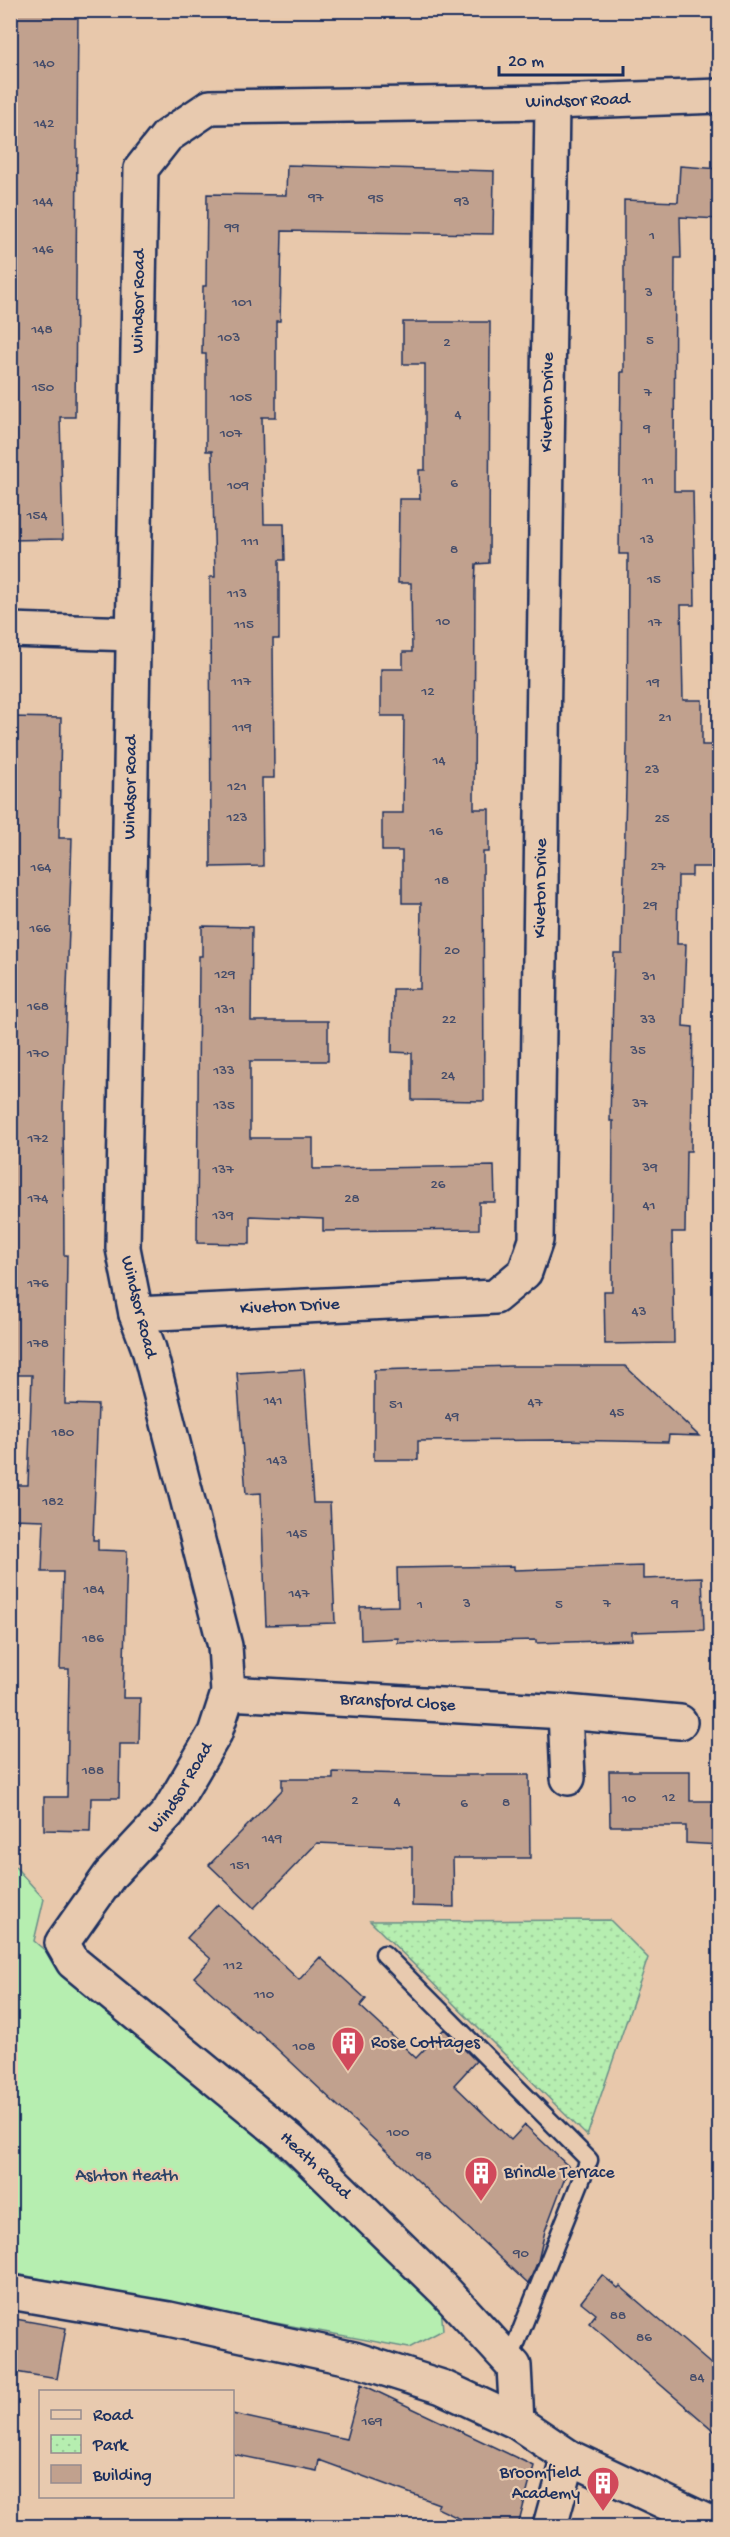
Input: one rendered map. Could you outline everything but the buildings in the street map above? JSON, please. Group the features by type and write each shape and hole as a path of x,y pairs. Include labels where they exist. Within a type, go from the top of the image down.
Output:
{"street":[{"name":"Windsor Road","path":"62,1943 111,1875 168,1813 215,1733 228,1693 225,1646 148,1349 136,1314 123,1248 141,169 167,136 210,107 552,102 720,96"},
{"name":"Kiveton Drive","path":"136,1314 495,1297 525,1272 536,1240 552,102"},
{"path":"10,630 133,634"},
{"name":"Bransford Close","path":"228,1693 565,1712 680,1722"},
{"path":"565,1712 568,1778"},
{"name":"Heath Road","path":"62,1943 73,1962 291,2141 446,2291 514,2366 517,2422"},
{"path":"10,2292 169,2319 354,2359 442,2387 517,2422 569,2457 716,2526"},
{"path":"550,2526 569,2457"}],"lane":[{"path":"384,1954 589,2160 509,2361"}],"green space":[{"name":"Ashton Heath","path":"10,1861 44,1899 34,1941 217,2099 441,2306 443,2330 409,2348 11,2273"},
{"path":"610,1920 648,1958 587,2136 370,1921"}],"place":[{"name":"Rose Cottages","path":"348,2072"},
{"name":"Brindle Terrace","path":"481,2202"},
{"name":"Broomfield Academy","path":"603,2512"}]}
